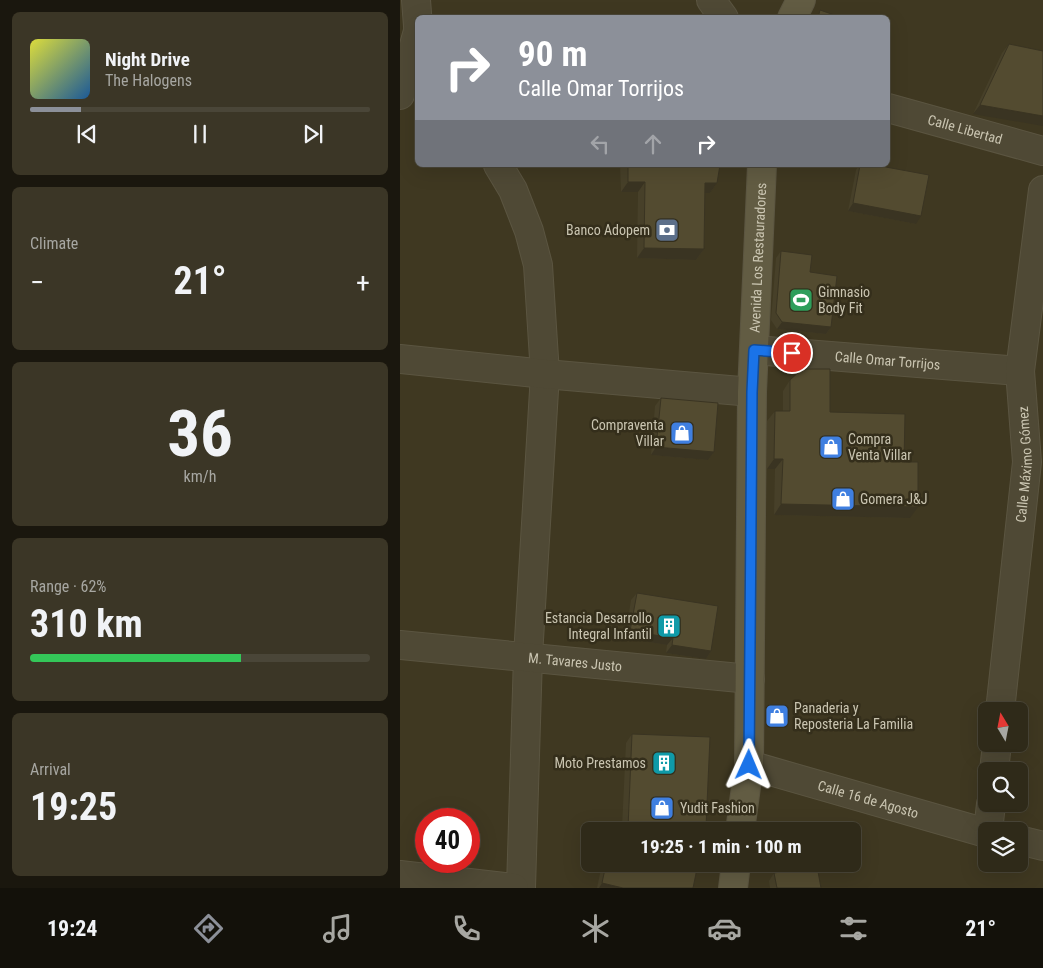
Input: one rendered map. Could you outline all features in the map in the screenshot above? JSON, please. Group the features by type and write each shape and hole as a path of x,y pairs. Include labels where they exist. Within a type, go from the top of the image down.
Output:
{"street":[{"path":"416,0 417,15"},
{"path":"711,0 722,15"},
{"path":"793,15 800,0"},
{"path":"400,95 415,42"},
{"name":"Calle Libertad","path":"890,109 1043,150"},
{"path":"499,167 513,190 529,231 538,266 545,374 528,656 521,888"},
{"name":"Avenida Los Restauradores","path":"741,822 749,765 752,392 762,167"},
{"name":"Calle Máximo Gómez","path":"1001,702 1035,464 1020,371 1043,190"},
{"name":"Calle Omar Torrijos","path":"754,350 1020,371"},
{"path":"400,359 752,392"},
{"name":"M. Tavares Justo","path":"400,645 750,679"},
{"name":"Calle 16 de Agosto","path":"749,765 978,829"},
{"path":"1028,842 1043,846"},
{"path":"733,888 735,872"},
{"path":"400,874 514,888"}],"building":[{"path":"820,10 834,15 819,15"},
{"path":"1009,44 1043,51 1043,116 980,105"},
{"path":"628,167 720,167 717,183 705,183 704,249 644,248 645,182 628,182"},
{"path":"860,167 886,167 929,175 921,216 853,203"},
{"name":"Gimnasio Body Fit","path":"781,251 812,255 810,272 837,276 831,327 782,322 776,313"},
{"path":"802,369 830,369 830,412 905,414 904,462 918,462 918,507 781,504 783,459 774,459 775,411 790,411 790,380"},
{"name":"Compraventa Villar","path":"661,398 718,403 714,452 656,447"},
{"name":"Estancia Desarrollo Integral Infantil","path":"637,593 718,606 711,651 672,645 673,638 630,631"},
{"path":"632,734 710,737 706,822 628,822"},
{"path":"604,872 696,872 693,888 623,888 602,883"},
{"path":"818,872 821,888 777,888 774,873"}],"place":[{"name":"Banco Adopem","path":"667,230"},
{"name":"Gimnasio Body Fit","path":"801,300"},
{"name":"Compraventa Villar","path":"682,433"},
{"name":"Compra Venta Villar","path":"831,447"},
{"name":"Gomera J&J","path":"843,499"},
{"name":"Estancia Desarrollo Integral Infantil","path":"669,626"},
{"name":"Panaderia y Reposteria La Familia","path":"777,716"},
{"name":"Moto Prestamos","path":"664,763"},
{"name":"Yudit Fashion","path":"662,808"}],"route":[{"path":"749,765 754,350 792,353"}]}
